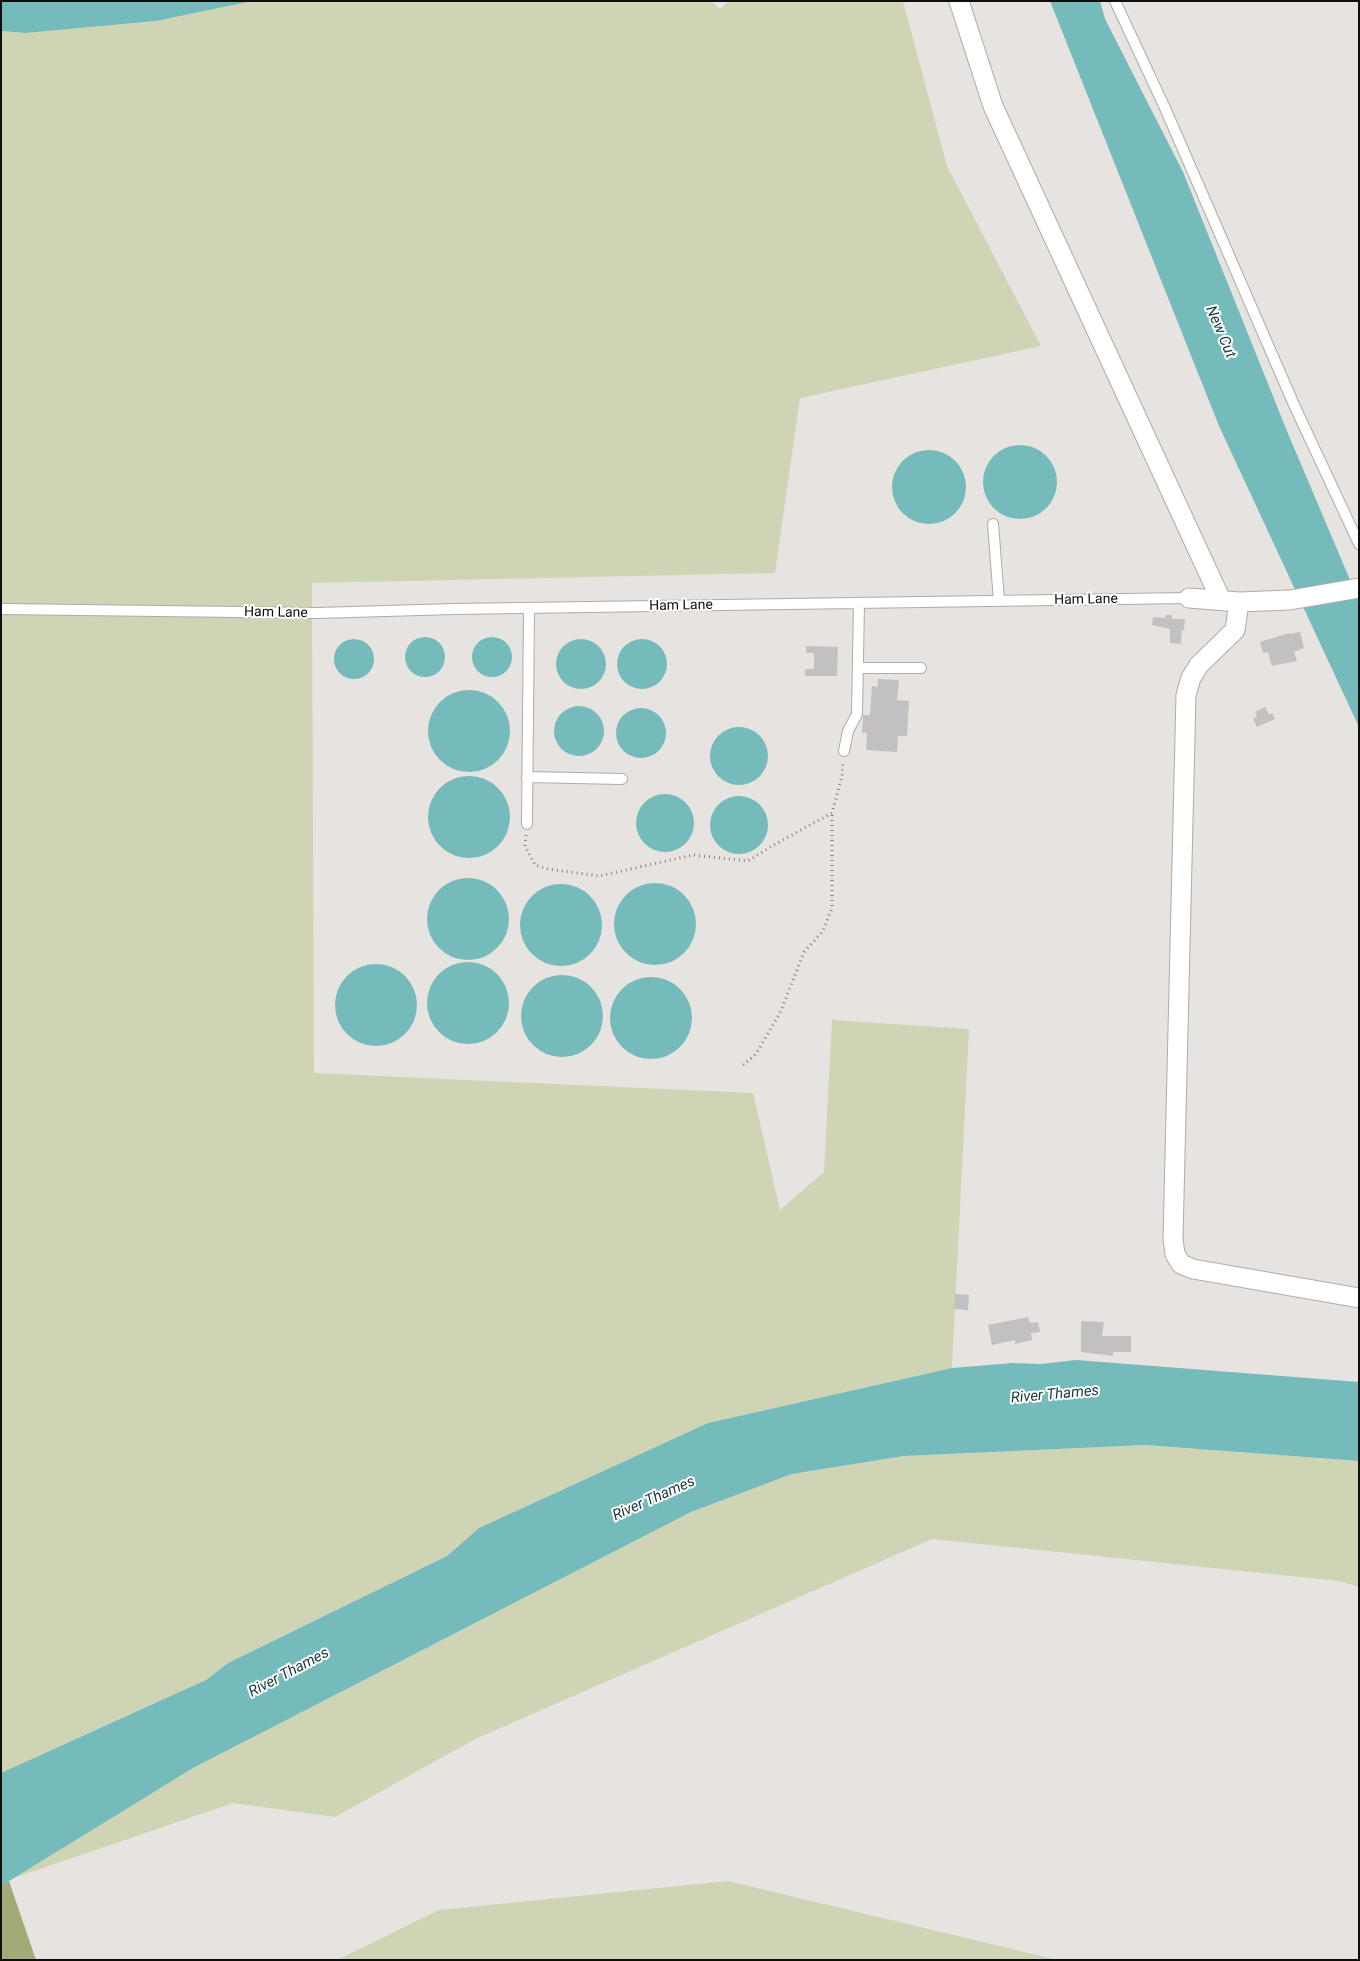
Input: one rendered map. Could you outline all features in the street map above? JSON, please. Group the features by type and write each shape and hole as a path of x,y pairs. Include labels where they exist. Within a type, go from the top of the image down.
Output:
{"street":[{"path":"959,1 994,106 1220,600"},
{"name":"Ham Lane","path":"1189,598 1239,602 1290,600 1359,588"},
{"path":"1239,602 1235,630 1199,665 1191,678 1186,695 1173,1239 1175,1254 1181,1264 1193,1269 1359,1298"}],"lane":[{"path":"1115,1 1165,108 1295,407 1359,544"},
{"path":"994,524 999,601"},
{"name":"Ham Lane","path":"1,609 317,613 1189,598"},
{"path":"844,751 848,731 857,714 859,603"},
{"path":"527,824 528,608"},
{"path":"858,668 921,668"},
{"path":"527,777 622,779"}],"path":[{"path":"743,1065 756,1054 780,1013 804,952 823,932 832,908 832,813 842,776 844,751"},
{"path":"527,824 525,846 535,865 548,869 599,876 692,855 748,862 772,846 832,813"}],"green space":[{"path":"711,1 720,9 729,1 903,1 947,166 1041,346 800,398 775,573 312,583 314,1073 753,1093 780,1210 824,1172 832,1020 969,1029 952,1368 708,1423 479,1528 447,1556 228,1663 206,1680 1,1773 1,31 26,33 156,21 248,2"},
{"path":"1145,1445 1359,1461 1359,1587 1339,1581 932,1539 475,1739 335,1817 233,1803 8,1880 193,1768 691,1512 792,1474 904,1456"},
{"path":"9,1881 36,1960 1,1960 1,1886"},
{"path":"728,1881 1058,1960 337,1960 439,1910"}],"water":[{"path":"1,1 267,1 248,2 156,21 26,33 1,31"},
{"name":"New Cut","path":"1050,1 1100,1 1105,19 1183,172 1289,436 1359,601 1359,727 1219,426"},
{"path":"1020,445 1041,451 1051,461 1057,482 1051,503 1041,513 1020,519 999,513 989,503 983,482 989,461 999,451"},
{"path":"929,450 950,456 960,466 966,487 960,508 950,518 929,524 908,518 898,508 892,487 898,466 908,456"},
{"path":"429,637 436,640 442,646 445,657 444,665 436,674 429,677 421,677 414,674 406,665 405,653 408,646 417,638"},
{"path":"496,637 503,640 509,646 512,657 511,665 503,674 496,677 488,677 481,674 473,665 472,653 475,646 484,638"},
{"path":"358,639 365,642 371,648 374,659 373,667 365,676 358,679 350,679 343,676 335,667 334,655 337,648 346,640"},
{"path":"576,639 586,639 599,646 606,659 606,669 599,682 586,689 576,689 567,685 560,678 556,669 556,659 560,650 567,643"},
{"path":"637,639 647,639 660,646 667,659 667,669 660,682 647,689 637,689 628,685 621,678 617,669 617,659 621,650 628,643"},
{"path":"469,690 485,693 498,702 507,715 510,731 507,747 498,760 485,769 469,772 453,769 440,760 431,747 428,731 431,715 440,702 453,693"},
{"path":"574,706 584,706 597,713 604,726 604,736 597,749 584,756 574,756 565,752 558,745 554,736 554,726 558,717 565,710"},
{"path":"636,708 646,708 659,715 666,728 666,738 659,751 646,758 636,758 627,754 620,747 616,738 616,728 620,719 627,712"},
{"path":"739,727 750,729 763,740 768,756 766,767 755,780 739,785 728,783 715,772 710,756 712,745 723,732"},
{"path":"469,776 485,779 498,788 507,801 510,817 507,833 498,846 485,855 469,858 453,855 440,846 431,833 428,817 431,801 440,788 453,779"},
{"path":"665,794 676,796 689,807 694,823 692,834 681,847 665,852 654,850 641,839 636,823 638,812 649,799"},
{"path":"739,796 750,798 763,809 768,825 766,836 755,849 739,854 728,852 715,841 710,825 712,814 723,801"},
{"path":"468,878 484,881 497,890 506,903 509,919 506,935 497,948 484,957 468,960 452,957 439,948 430,935 427,919 430,903 439,890 452,881"},
{"path":"655,883 671,886 684,895 693,908 696,924 693,940 684,953 671,962 655,965 639,962 626,953 617,940 614,924 617,908 626,895 639,886"},
{"path":"561,884 577,887 590,896 599,909 602,925 599,941 590,954 577,963 561,966 545,963 532,954 523,941 520,925 523,909 532,896 545,887"},
{"path":"468,962 484,965 497,974 506,987 509,1003 506,1019 497,1032 484,1041 468,1044 452,1041 439,1032 430,1019 427,1003 430,987 439,974 452,965"},
{"path":"376,964 392,967 405,976 414,989 417,1005 414,1021 405,1034 392,1043 376,1046 360,1043 347,1034 338,1021 335,1005 338,989 347,976 360,967"},
{"path":"562,975 578,978 591,987 600,1000 603,1016 600,1032 591,1045 578,1054 562,1057 546,1054 533,1045 524,1032 521,1016 524,1000 533,987 546,978"},
{"path":"651,977 667,980 680,989 689,1002 692,1018 689,1034 680,1047 667,1056 651,1059 635,1056 622,1047 613,1034 610,1018 613,1002 622,989 635,980"},
{"name":"River Thames","path":"1076,1360 1359,1382 1359,1461 1145,1445 904,1456 792,1474 691,1512 193,1768 1,1886 1,1773 206,1680 228,1663 447,1556 479,1528 708,1423 952,1368 1013,1363 1041,1364"}],"building":[{"path":"1166,615 1172,615 1172,619 1185,619 1181,644 1170,643 1170,629 1152,625 1153,617 1165,618"},
{"path":"1300,632 1304,648 1294,652 1297,661 1272,666 1268,652 1263,653 1260,642 1289,633"},
{"path":"806,646 838,647 837,676 805,676 805,669 814,669 814,653 806,653"},
{"path":"878,679 899,680 897,700 909,701 907,736 898,736 897,752 866,750 867,733 862,733 863,715 870,715 872,686 878,687"},
{"path":"1265,707 1269,715 1272,713 1275,719 1257,727 1253,719 1257,716 1255,712"},
{"path":"955,1294 969,1295 968,1310 954,1309"},
{"path":"1028,1317 1030,1323 1038,1322 1040,1332 1031,1333 1032,1340 1015,1344 1015,1340 992,1345 988,1325"},
{"path":"1081,1321 1104,1322 1102,1336 1131,1336 1131,1352 1113,1352 1113,1356 1081,1352"}]}
